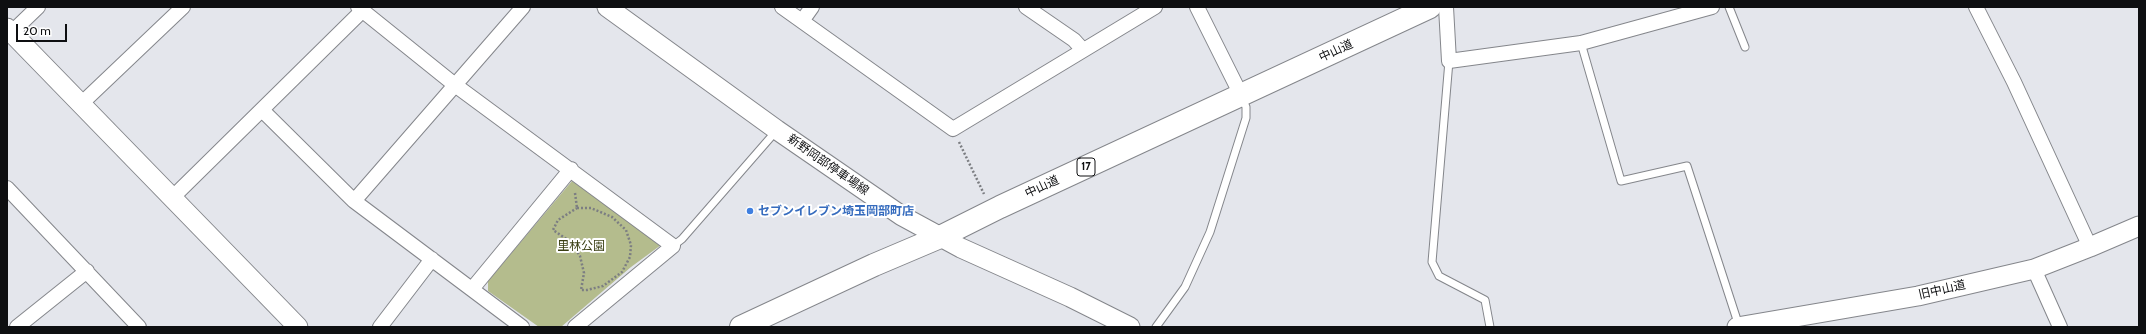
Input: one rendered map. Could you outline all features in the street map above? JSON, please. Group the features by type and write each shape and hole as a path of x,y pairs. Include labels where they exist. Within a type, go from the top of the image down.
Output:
{"highway":[{"name":"中山道","path":"741,327 874,265 940,237 1430,7"}],"street":[{"path":"38,7 9,30 298,327"},
{"path":"81,104 183,7"},
{"path":"354,202 523,7"},
{"name":"新野岡部停車場線","path":"607,7 777,130 902,216 940,237 1130,327"},
{"path":"782,7 953,129 1155,7"},
{"path":"802,21 812,7"},
{"path":"1026,7 1074,40 1082,50"},
{"path":"1197,7 1241,95"},
{"path":"1446,7 1449,61 1581,43 1712,7"},
{"path":"1976,7 2014,82 2090,248"},
{"path":"173,197 262,110 360,9 455,85 571,169 673,246 575,327"},
{"path":"262,110 354,202 522,327"},
{"path":"472,289 571,169"},
{"path":"8,191 87,271 139,327"},
{"name":"旧中山道","path":"1738,327 1918,296 2034,269 2090,248 2139,226"},
{"path":"380,327 432,259"},
{"path":"2034,269 2060,327"},
{"path":"17,327 87,271"}],"lane":[{"path":"1729,7 1745,46"},
{"path":"1581,43 1621,181 1687,166 1738,327"},
{"path":"1449,61 1432,262 1439,276 1486,300 1490,327"},
{"path":"1156,327 1185,287 1210,232 1246,118 1246,107 1241,95"},
{"path":"673,246 682,240 777,130"}],"path":[{"path":"953,129 985,196"},
{"path":"577,208 591,208 612,217 626,230 631,245 630,257 622,272 603,286 581,290 584,273 580,256 571,242 553,230 558,220 577,208"}],"green space":[{"name":"里林公園","path":"572,181 661,245 631,267 561,327 539,327 488,291 488,281"}],"place":[{"name":"セブンイレブン埼玉岡部町店","path":"750,211"}]}
